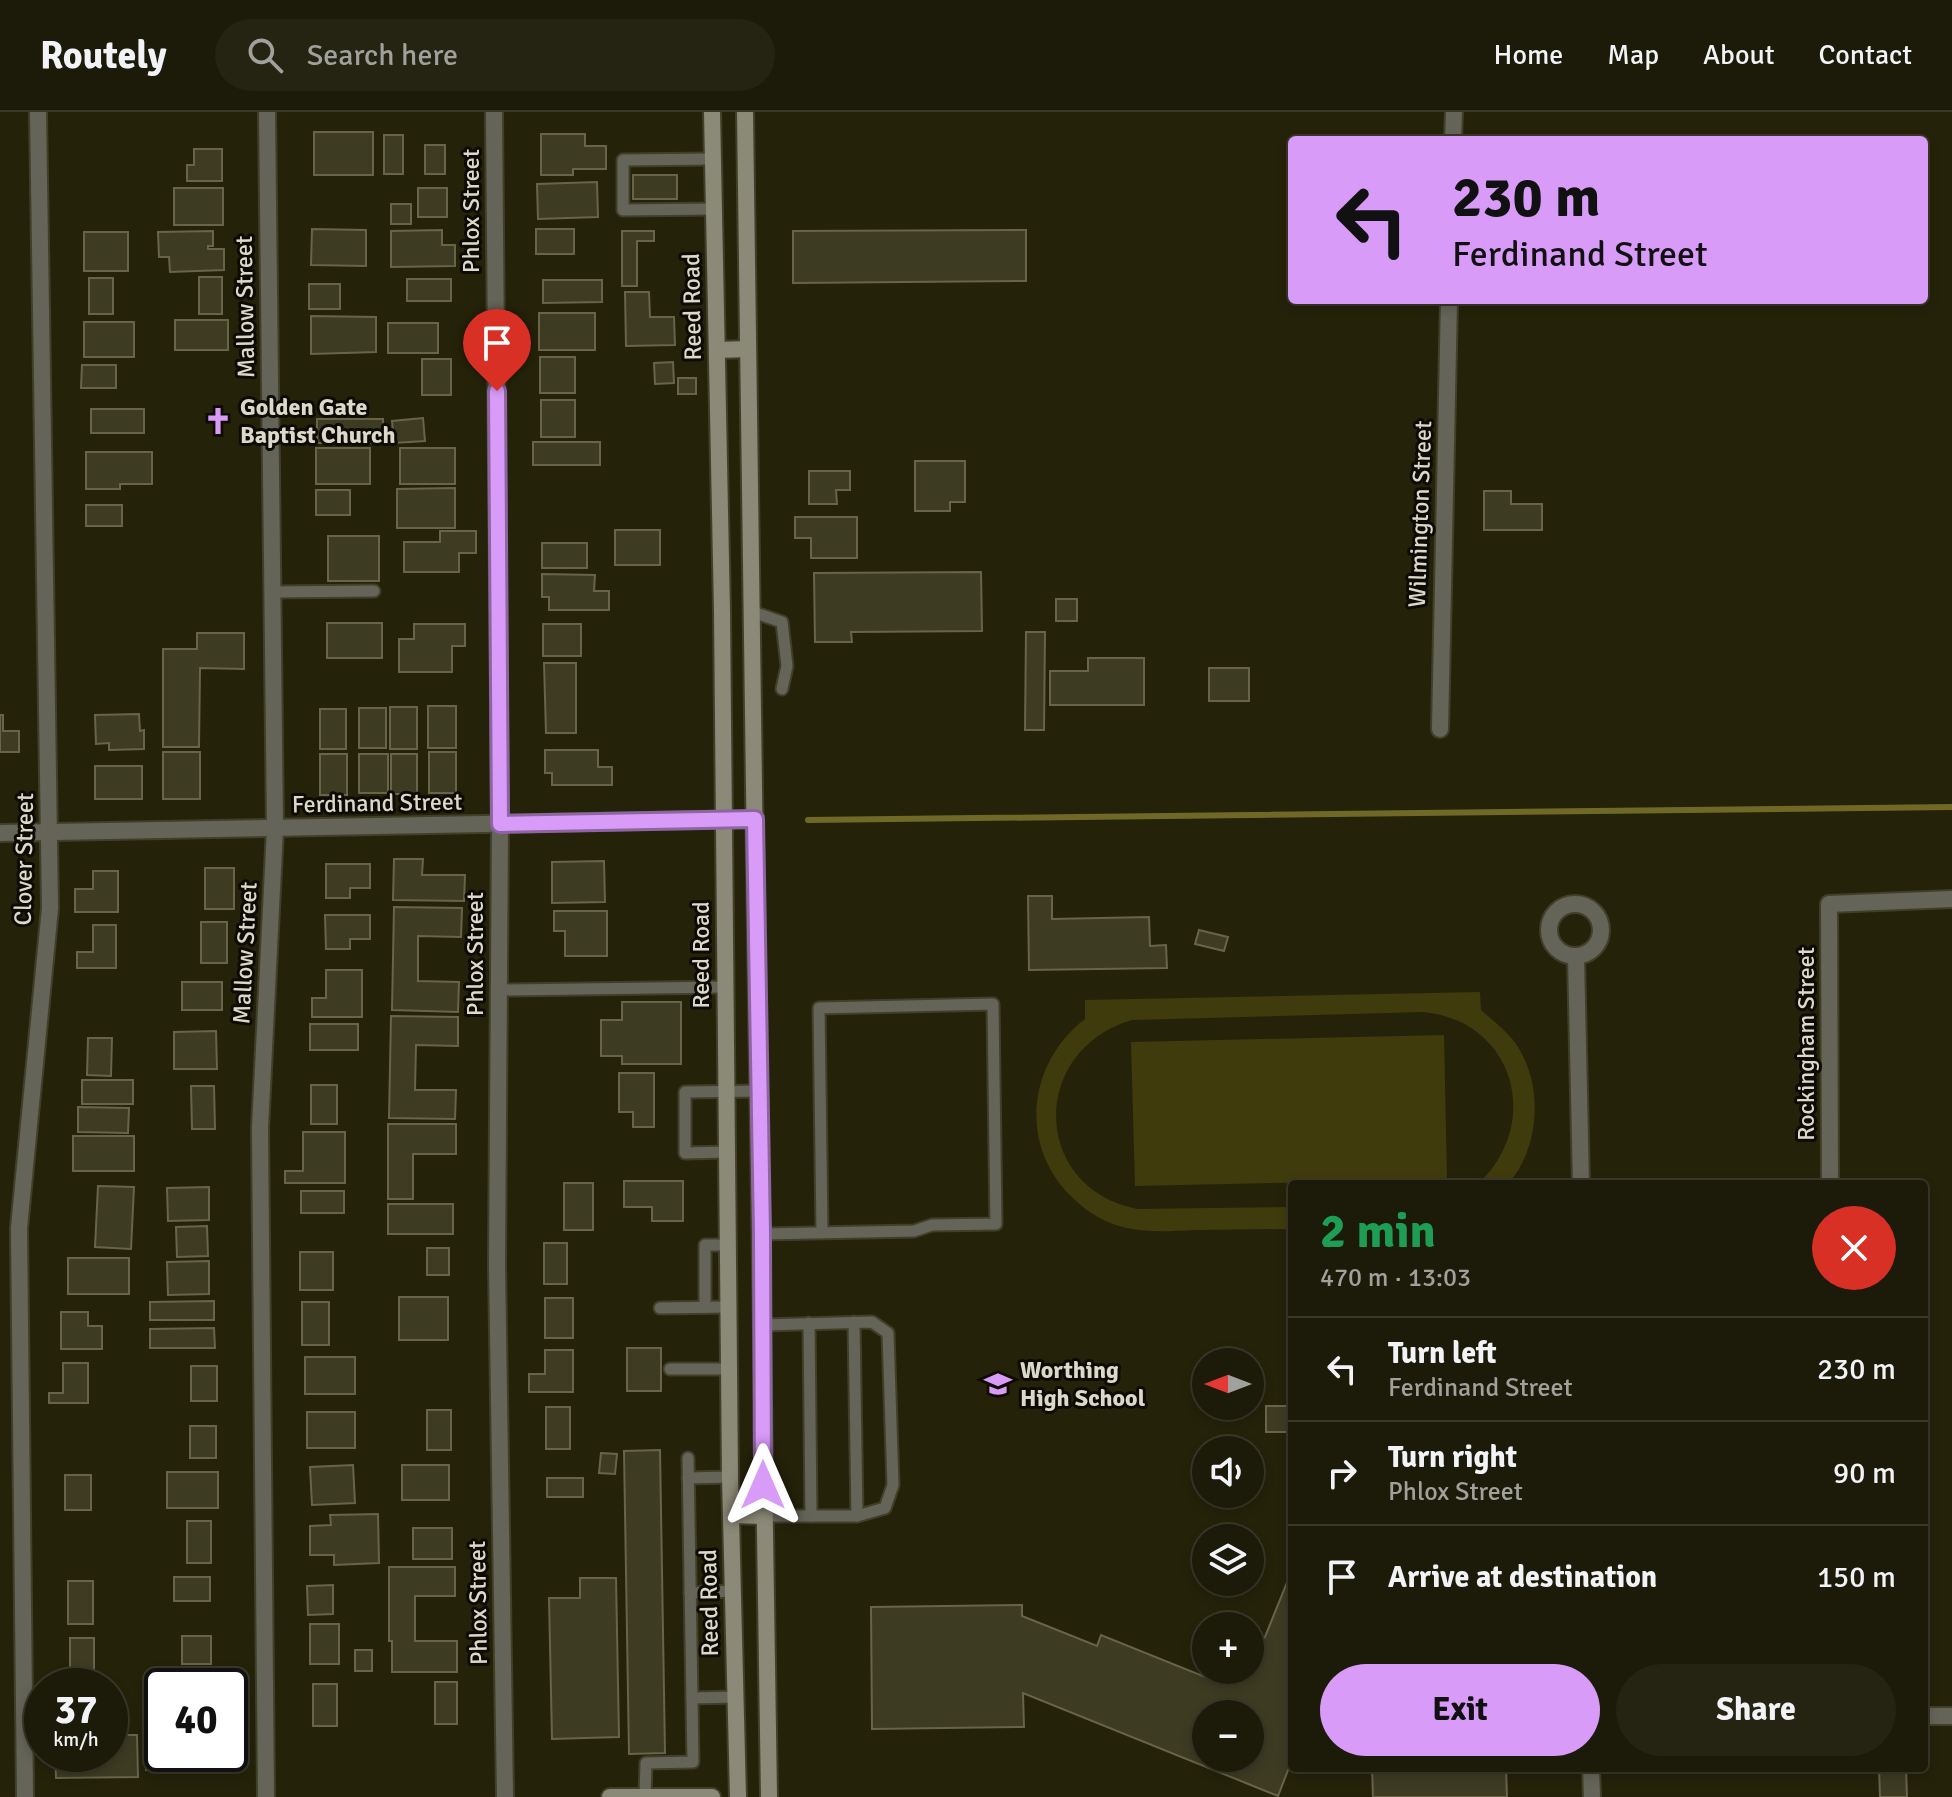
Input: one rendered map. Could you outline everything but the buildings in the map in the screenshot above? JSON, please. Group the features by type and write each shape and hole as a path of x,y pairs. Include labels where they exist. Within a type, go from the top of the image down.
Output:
{"street":[{"name":"Clover Street","path":"25,1797 19,1228 50,908 38,112"},
{"name":"Mallow Street","path":"266,1797 260,1128 275,829 267,112"},
{"name":"Phlox Street","path":"494,112 500,824 497,1265 505,1797"},
{"name":"Reed Road","path":"712,112 722,611 730,1477 738,1797"},
{"path":"745,112 769,1797"},
{"path":"1453,136 1454,112"},
{"name":"Wilmington Street","path":"1440,729 1449,304"},
{"path":"717,350 748,349"},
{"path":"722,611 750,611"},
{"name":"Ferdinand Street","path":"0,833 755,819"},
{"name":"Rockingham Street","path":"1830,1180 1829,904 1952,899"},
{"path":"1576,957 1581,1180"},
{"path":"731,1515 764,1516"},
{"path":"1928,1716 1952,1716"},
{"path":"1591,1772 1592,1797"},
{"path":"610,1797 712,1797"}],"lane":[{"path":"713,159 623,160 623,210 714,209"},
{"path":"272,592 374,591"},
{"path":"750,611 782,622 787,666 782,689"},
{"path":"499,990 726,987"},
{"path":"762,1234 914,1231 932,1225 996,1224 993,1004 819,1008 822,1232"},
{"path":"727,1152 685,1153 685,1092 760,1091"},
{"path":"705,1307 705,1245 728,1245"},
{"path":"660,1308 729,1307"},
{"path":"854,1322 857,1516"},
{"path":"763,1325 872,1322 888,1333 893,1485 885,1508 857,1516 764,1516"},
{"path":"809,1323 811,1516"},
{"path":"670,1369 729,1369"},
{"path":"645,1797 646,1763 693,1762 688,1458"},
{"path":"688,1478 730,1477"},
{"path":"690,1593 733,1591"},
{"path":"692,1698 736,1697"}],"shaded area":[{"path":"1480,992 1481,1010 1516,1044 1531,1078 1534,1116 1527,1153 1511,1180 1481,1180 1498,1159 1510,1132 1513,1104 1509,1078 1497,1054 1479,1034 1454,1019 1423,1012 1132,1020 1098,1036 1074,1059 1060,1087 1056,1118 1062,1148 1077,1175 1102,1196 1137,1209 1288,1207 1288,1229 1160,1231 1120,1226 1098,1217 1074,1199 1056,1178 1044,1156 1038,1131 1037,1106 1041,1082 1051,1059 1066,1037 1085,1019 1085,1000"},
{"path":"1444,1035 1447,1179 1288,1180 1288,1183 1135,1186 1131,1042"}],"waterway":[{"path":"808,820 1952,807"}],"place":[{"name":"Golden Gate Baptist Church","path":"218,421"},
{"name":"Worthing High School","path":"998,1384"}],"route":[{"path":"497,391 500,824 755,819 763,1485"}]}
